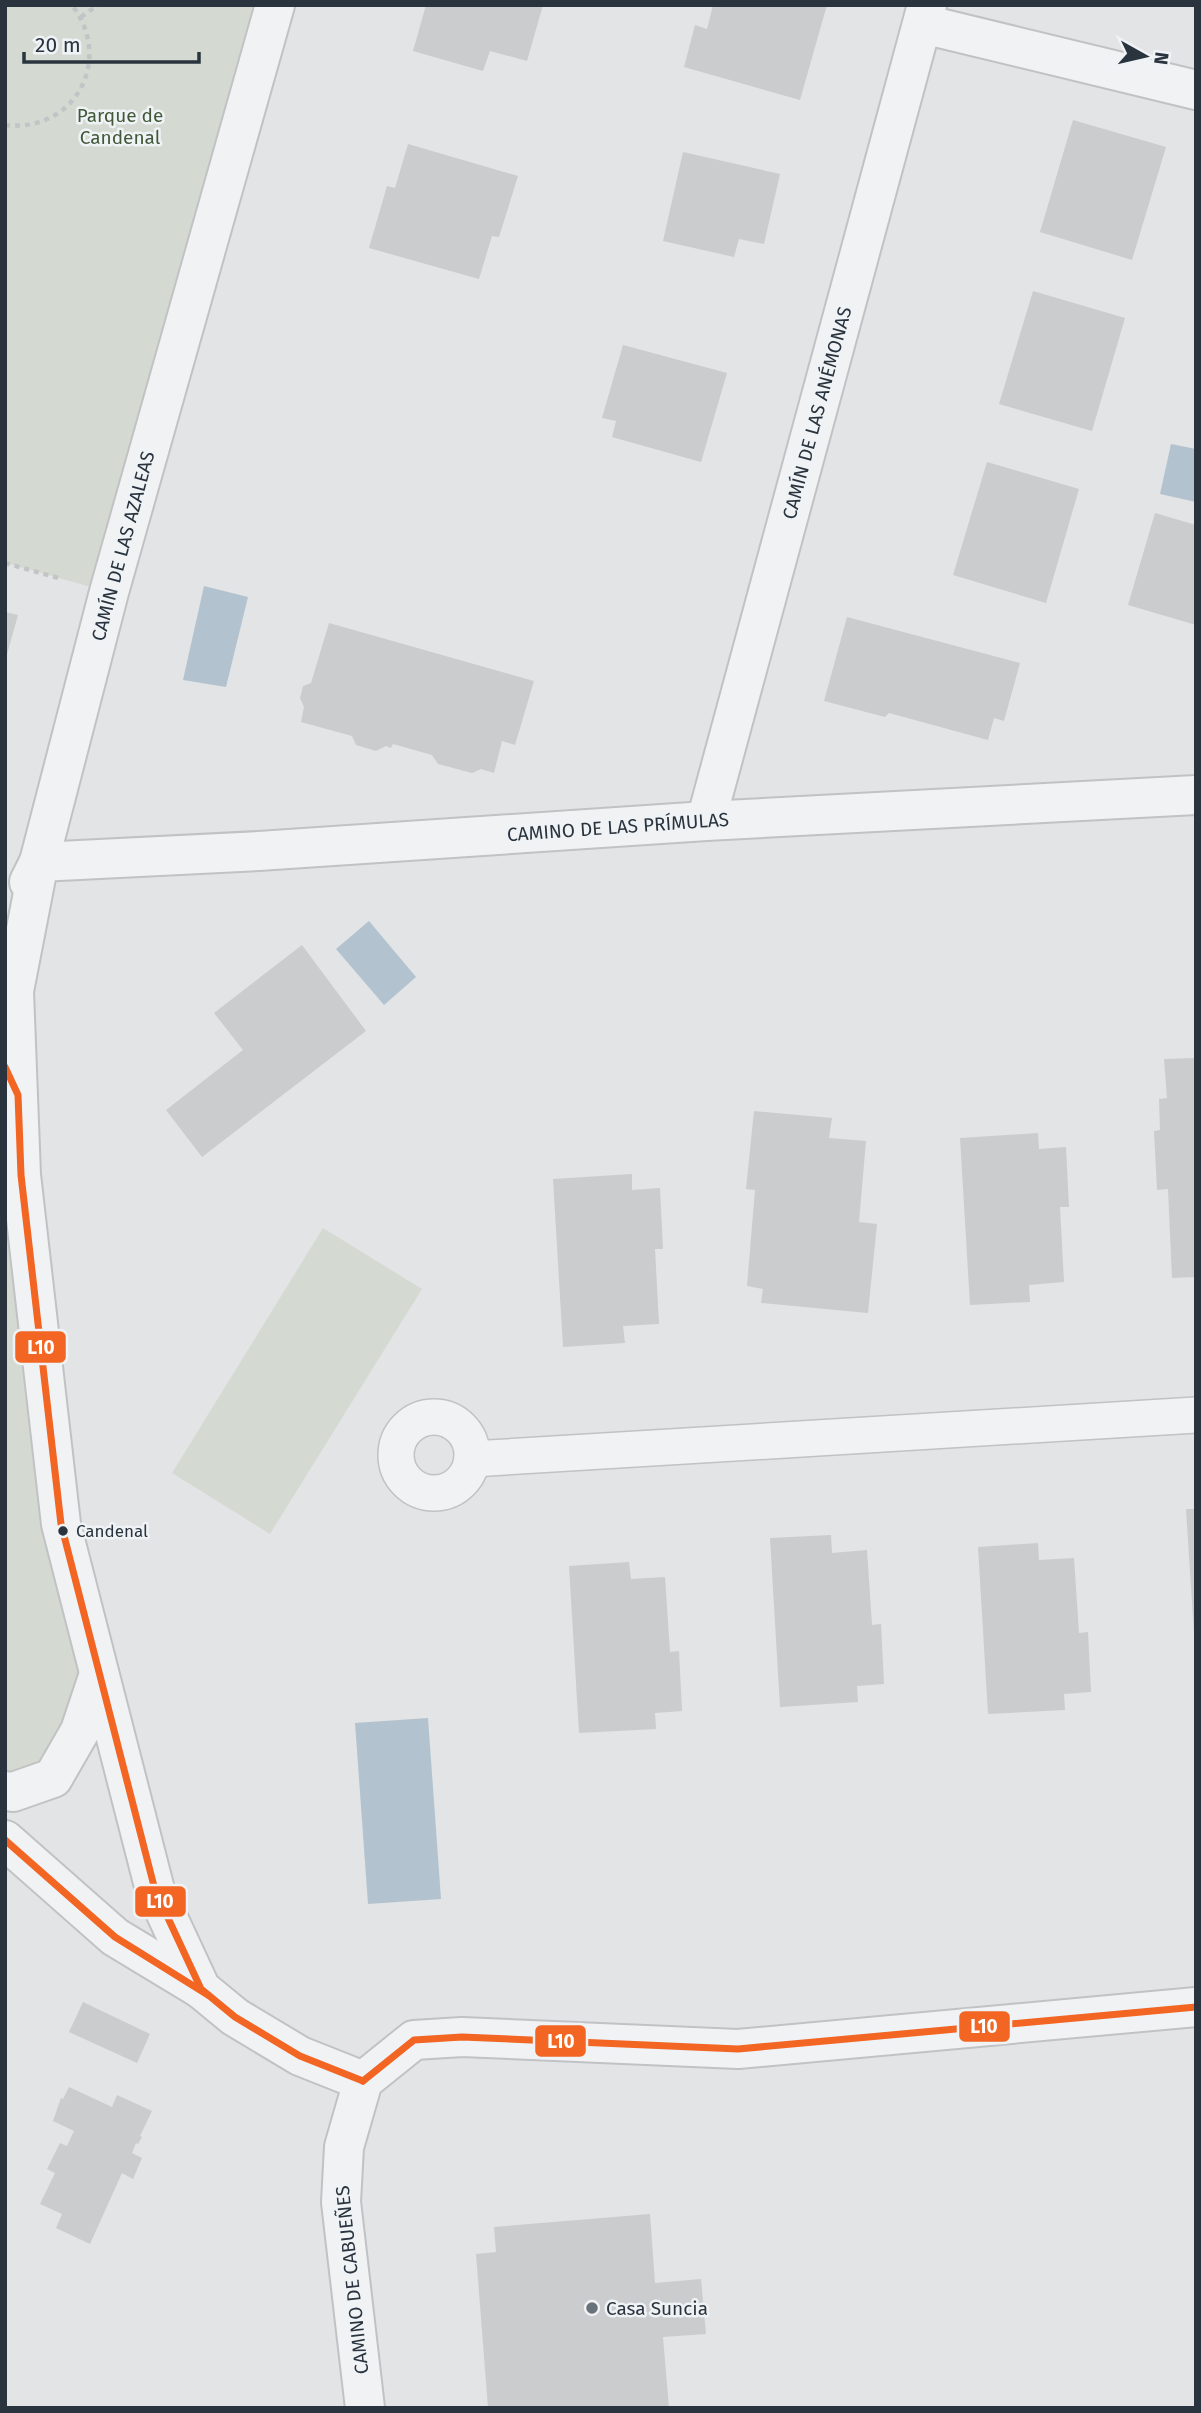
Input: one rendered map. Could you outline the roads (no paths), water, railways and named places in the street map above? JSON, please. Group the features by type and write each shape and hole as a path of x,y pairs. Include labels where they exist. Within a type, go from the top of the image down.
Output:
{"street":[{"name":"CAMÍN DE LAS AZALEAS","path":"275,5 109,592 39,862 10,992 12,1081 61,1524 155,1889 201,1989 235,2017 300,2056 363,2081"},
{"path":"925,15 1196,90"},
{"name":"CAMÍN DE LAS ANÉMONAS","path":"706,821 925,15"},
{"name":"CAMINO DE LAS PRÍMULAS","path":"39,862 259,851 706,821 1196,795"},
{"path":"5,925 39,862"},
{"path":"5,1791 13,1792 53,1778 80,1731 99,1674"},
{"path":"5,1840 115,1937 201,1989"},
{"path":"363,2081 414,2040 462,2037 738,2049 1196,2007"},
{"name":"CAMINO DE CABUEÑES","path":"363,2081 344,2147 341,2202 365,2408"}],"lane":[{"path":"472,1459 1196,1415"}],"water":[{"path":"1171,444 1196,449 1196,502 1160,494"},
{"path":"204,586 248,597 226,687 183,680"},
{"path":"369,921 416,977 384,1005 336,949"},
{"path":"428,1718 441,1899 368,1904 355,1723"}],"place":[{"name":"Candenal","path":"63,1531"},
{"name":"Casa Suncia","path":"592,2308"}],"park label":[{"name":"Parque de Candenal","path":"120,126"}]}
